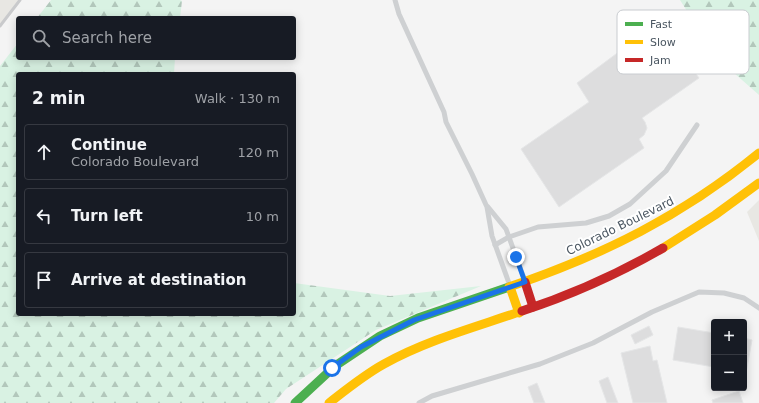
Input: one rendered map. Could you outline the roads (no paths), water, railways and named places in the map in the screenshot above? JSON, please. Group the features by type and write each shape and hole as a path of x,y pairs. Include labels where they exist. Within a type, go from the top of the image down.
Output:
{"street":[{"name":"Colorado Boulevard","path":"295,403 332,368 361,347 384,334 414,320 525,282 586,259 684,208 759,153"},
{"path":"328,403 344,389 386,362 446,336 519,313 570,294 596,283 653,254 691,231 759,183"},
{"path":"525,282 533,307"},
{"path":"510,287 519,313"}],"lane":[{"path":"396,0 400,14 444,112 446,122 487,207 495,245 510,287"},
{"path":"495,245 509,237 538,227 586,223 609,216 630,204 666,171 697,125"},
{"path":"487,207 506,229 525,282"},
{"path":"419,403 432,396 540,364 593,342 652,312 699,292 724,293 744,298 759,308"}],"railway":[{"path":"0,26 20,0"}]}
